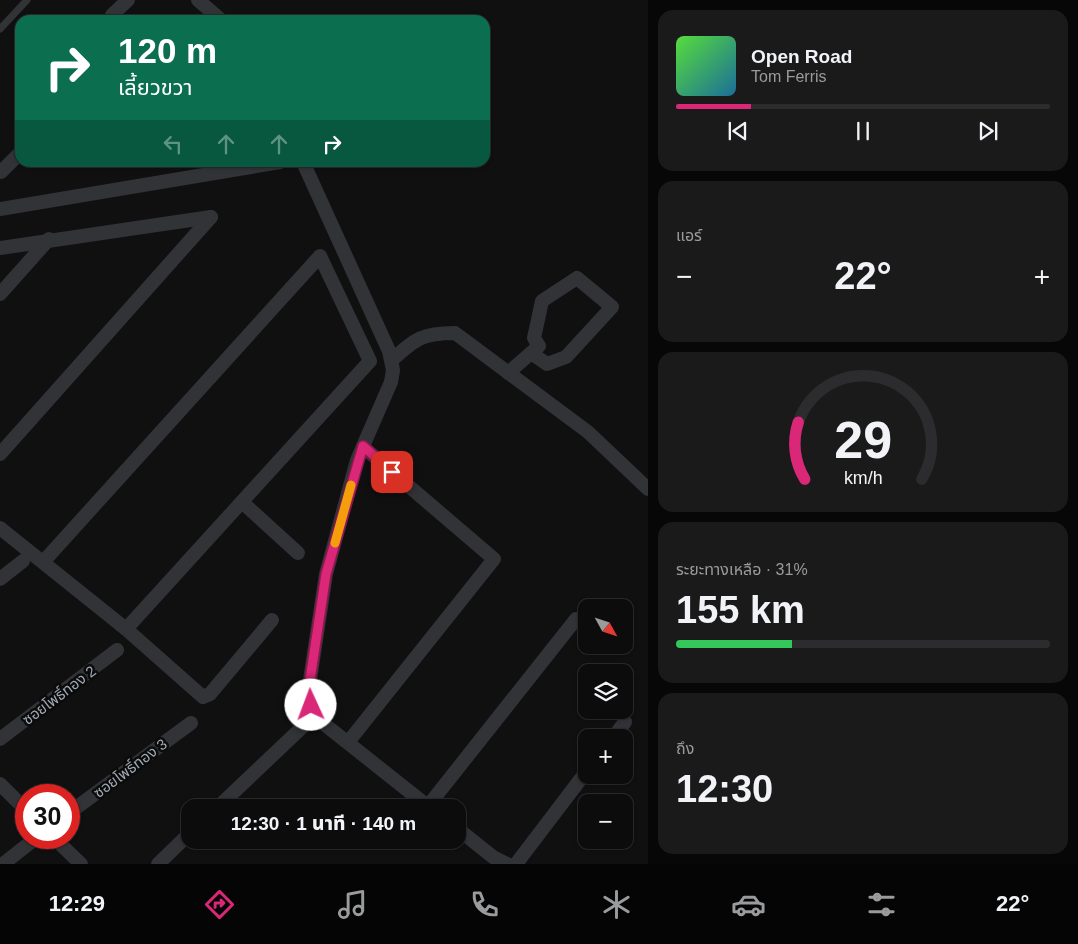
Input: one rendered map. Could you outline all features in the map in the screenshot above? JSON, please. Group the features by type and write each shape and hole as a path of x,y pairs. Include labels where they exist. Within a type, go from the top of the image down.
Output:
{"street":[{"path":"112,15 128,0"},
{"path":"198,0 215,15"},
{"path":"1,172 15,159"},
{"path":"0,209 250,167"},
{"path":"305,167 392,360 391,382 363,446 326,574 308,693 314,716 419,799"},
{"path":"0,248 211,216 0,454"},
{"path":"0,294 50,239"},
{"path":"44,561 320,256 370,361 126,629"},
{"path":"508,373 539,346 534,338 542,301 577,278 612,307 566,357 546,364 531,353"},
{"path":"392,360 415,340 437,333 455,333 588,432 648,489"},
{"path":"349,742 494,559 363,446"},
{"path":"242,502 298,553"},
{"path":"0,528 44,561 126,629 203,698 210,694 272,620"},
{"path":"0,579 23,560"},
{"path":"435,799 576,619"},
{"name":"ซอยโพธิ์ทอง 2","path":"0,739 117,650"},
{"path":"226,799 314,716"},
{"path":"620,729 625,722"},
{"name":"ซอยโพธิ์ทอง 3","path":"80,805 191,723"},
{"path":"516,864 578,783"},
{"path":"0,784 15,799"},
{"path":"466,835 493,857 507,864"},
{"path":"158,864 181,842"},
{"path":"3,864 22,849"},
{"path":"65,849 81,864"}],"lane":[{"path":"0,29 27,0"}],"slow traffic":[{"path":"335,543 351,485"}],"route":[{"path":"311,705 308,693 326,574 357,460 363,446 392,472"}]}
